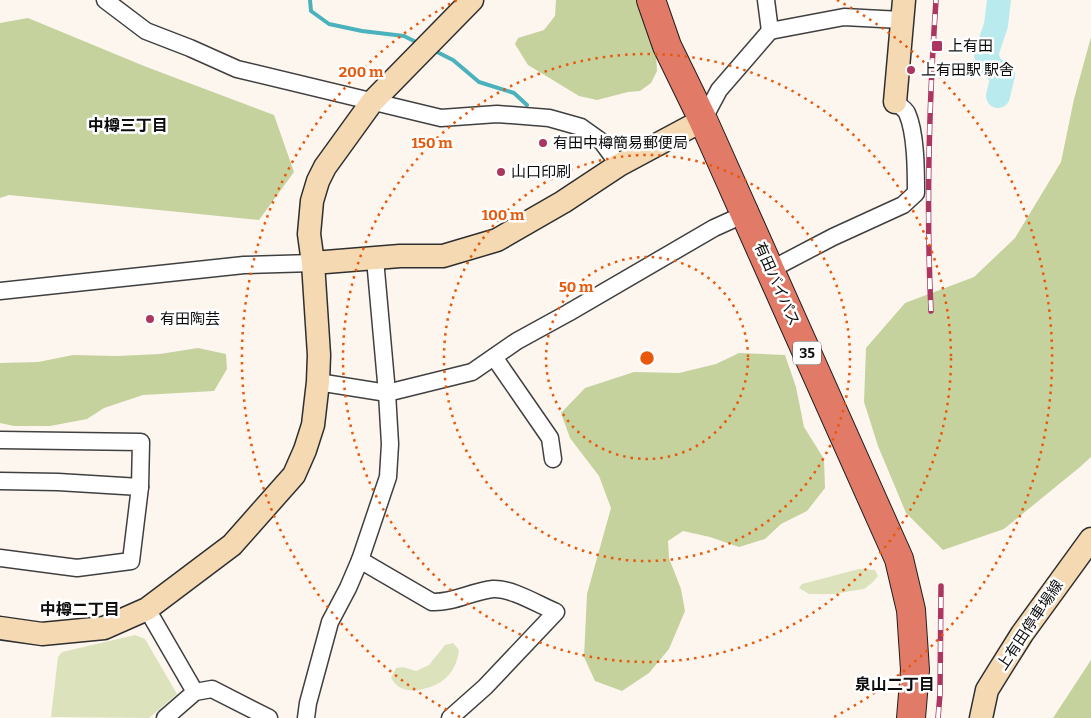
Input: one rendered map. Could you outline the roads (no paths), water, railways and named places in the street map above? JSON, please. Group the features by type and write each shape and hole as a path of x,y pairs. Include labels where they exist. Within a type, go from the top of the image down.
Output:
{"highway":[{"name":"有田バイパス","path":"651,0 667,46 703,120 899,558 911,610 915,670 911,718"}],"main road":[{"path":"0,628 42,634 104,628 147,609 232,545 294,475 314,425 318,382 313,263 309,234 312,201 318,181 325,167 372,102 472,0"},
{"path":"895,102 902,10"},
{"path":"313,263 400,256 443,256 497,240 563,202 619,165 703,120"},
{"name":"上有田停車場線","path":"981,718 988,690 1000,669 1022,634 1091,538"}],"street":[{"path":"105,0 146,31 237,69 440,118 497,114 557,120 582,127 602,142 619,165"},
{"path":"766,0 770,31"},
{"path":"703,120 719,90 770,31 844,17 902,10"},
{"path":"770,270 833,237 903,205 916,193 916,162 912,138 906,112 895,102"},
{"path":"318,382 387,392 472,372 517,341 714,228 745,214"},
{"path":"306,718 308,703 330,622 360,560 388,477 390,444 387,392 375,259"},
{"path":"0,291 244,265 313,263"},
{"path":"494,356 550,438 553,459"},
{"path":"0,440 141,442 140,488 131,560 77,568 0,558"},
{"path":"0,481 58,482 140,488"},
{"path":"360,560 432,602 443,603 495,589 506,590 556,612 485,687 450,718"},
{"path":"147,609 194,692"},
{"path":"166,718 194,692 212,689 269,718"}],"waterway":[{"path":"310,0 311,11 329,24 362,31 404,36 418,43"},
{"path":"998,96 1003,75 991,67 986,55 996,25 999,0"},
{"path":"433,50 453,60 479,82 514,93 527,105"}],"railway":[{"path":"931,311 929,156 936,0"},
{"path":"938,718 941,586"}],"place":[{"name":"上有田","path":"937,46"},
{"name":"上有田駅 駅舎","path":"911,70"},
{"name":"有田中樽簡易郵便局","path":"543,143"},
{"name":"山口印刷","path":"501,172"},
{"name":"有田陶芸","path":"150,319"}],"district":[{"name":"中樽三丁目","path":"128,125"},
{"name":"中樽二丁目","path":"80,609"},
{"name":"泉山二丁目","path":"895,684"}]}
